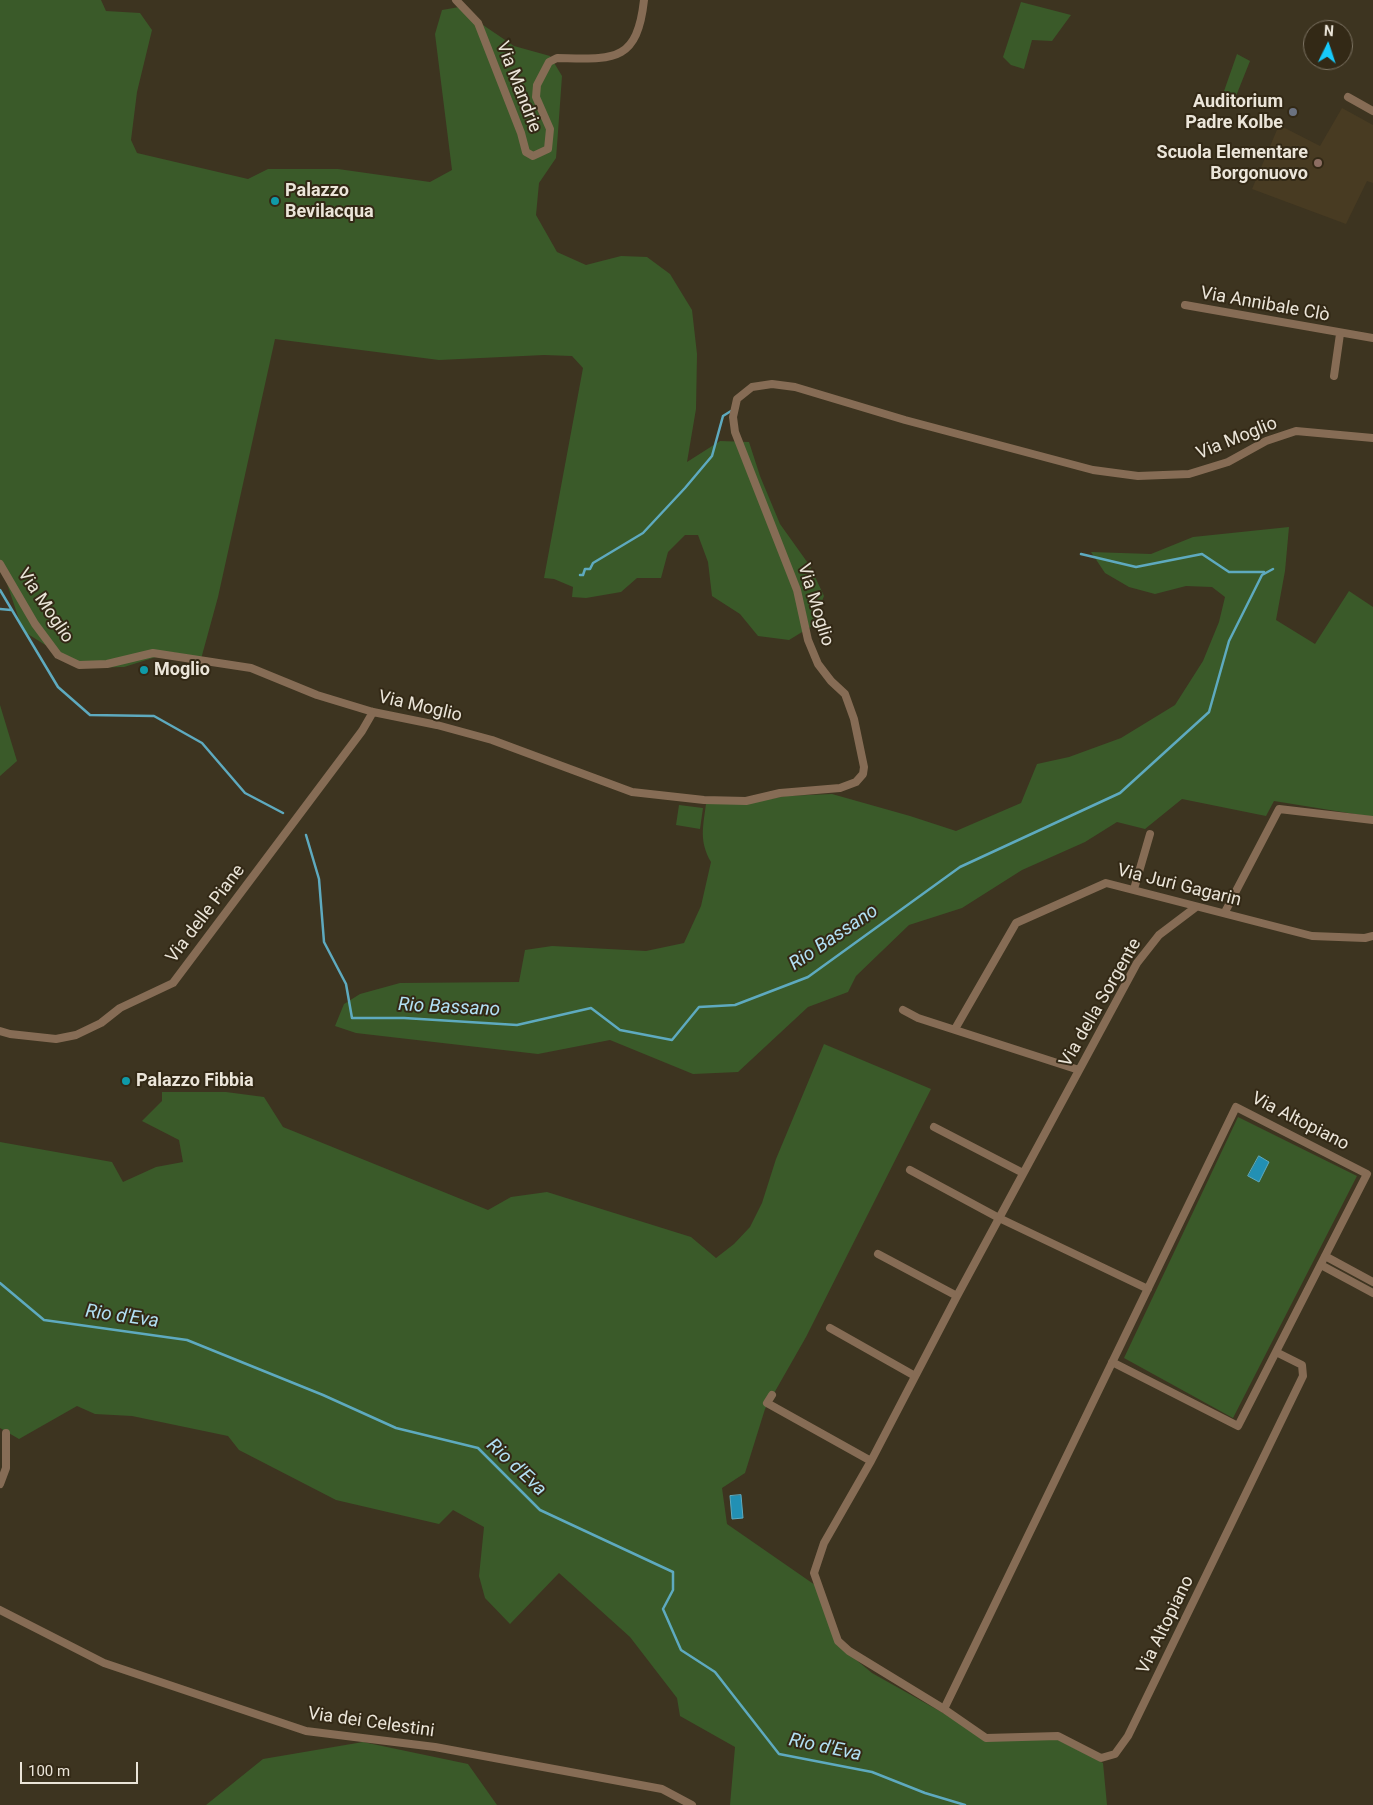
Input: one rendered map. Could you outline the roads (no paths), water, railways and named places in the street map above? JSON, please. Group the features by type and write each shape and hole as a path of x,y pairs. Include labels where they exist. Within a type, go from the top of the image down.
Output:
{"street":[{"name":"Via Mandrie","path":"456,0 478,24 521,133 526,152 533,156 548,149 550,129 536,97 537,85 549,62 557,58 616,55 628,48 641,23 644,0"},
{"path":"1348,97 1373,111"},
{"name":"Via Annibale Clò","path":"1185,305 1340,334 1373,338"},
{"name":"Via Annibale Clò","path":"1334,376 1340,334"},
{"name":"Via Moglio","path":"0,564 35,624 58,655 78,665 107,664 153,653 251,668 317,695 373,712 437,724 492,740 632,792 704,800 746,801 780,794 840,788 856,782 863,774 864,759 854,719 845,694 831,681 818,664 808,640 797,590 735,432 733,417 737,398 752,386 772,384 795,388 948,432 1093,470 1132,475 1189,474 1228,462 1266,440 1296,431 1373,438"},
{"name":"Via delle Piane","path":"0,1032 56,1038 76,1035 101,1023 120,1008 173,983 362,731 373,712"},
{"path":"1226,912 1279,809 1373,820"},
{"path":"1134,889 1150,834"},
{"name":"Via Juri Gagarin","path":"955,1029 1016,923 1106,883 1196,907 1226,912 1312,936 1365,938 1373,936"},
{"name":"Via della Sorgente","path":"1048,1128 1137,964 1159,935 1196,907"},
{"path":"903,1010 918,1018 1079,1070"},
{"name":"Via Altopiano","path":"944,1709 1112,1362 1236,1107 1370,1171 1238,1426 1112,1362"},
{"path":"934,1127 1023,1173"},
{"name":"Via Altopiano","path":"1048,1128 956,1296 871,1461 824,1543 814,1573 838,1641 849,1651 944,1709 986,1738 1058,1736 1101,1758 1115,1754 1128,1736 1303,1376 1302,1366 1276,1352"},
{"path":"910,1170 999,1218 1148,1289"},
{"path":"878,1254 956,1296"},
{"path":"1326,1256 1373,1282"},
{"path":"1321,1265 1373,1293"},
{"path":"830,1328 915,1376"},
{"path":"772,1395 767,1403 871,1461"},
{"path":"0,1484 6,1468 6,1433"},
{"name":"Via dei Celestini","path":"0,1610 104,1663 306,1731 435,1747 662,1789 677,1802 692,1805"}],"water":[{"path":"1259,1156 1269,1162 1259,1182 1248,1176"},
{"path":"741,1495 743,1518 732,1519 730,1496"}],"waterway":[{"path":"580,575 583,575 585,569 590,569 593,563 643,533 685,488 712,456 723,416 731,411"},
{"path":"1081,554 1136,567 1202,554 1229,572 1264,572"},
{"name":"Rio Bassano","path":"306,835 319,879 324,942 346,984 352,1018 404,1018 517,1025 591,1008 620,1030 672,1040 699,1007 735,1005 808,977 960,867 1120,793 1209,712 1229,641 1262,575 1273,569"},
{"name":"Rio Bassano","path":"0,590 58,687 90,715 154,716 202,743 245,793 283,813"},
{"path":"0,609 11,610"},
{"name":"Rio d'Eva","path":"0,1283 44,1320 187,1340 323,1395 396,1428 478,1448 540,1510 673,1572 673,1590 663,1609 681,1650 715,1672 779,1754 872,1772 925,1793 965,1805"}],"place":[{"name":"Auditorium Padre Kolbe","path":"1293,112"},
{"name":"Scuola Elementare Borgonuovo","path":"1318,163"},
{"name":"Palazzo Bevilacqua","path":"275,201"},
{"name":"Moglio","path":"144,670"},
{"name":"Palazzo Fibbia","path":"126,1081"}]}
